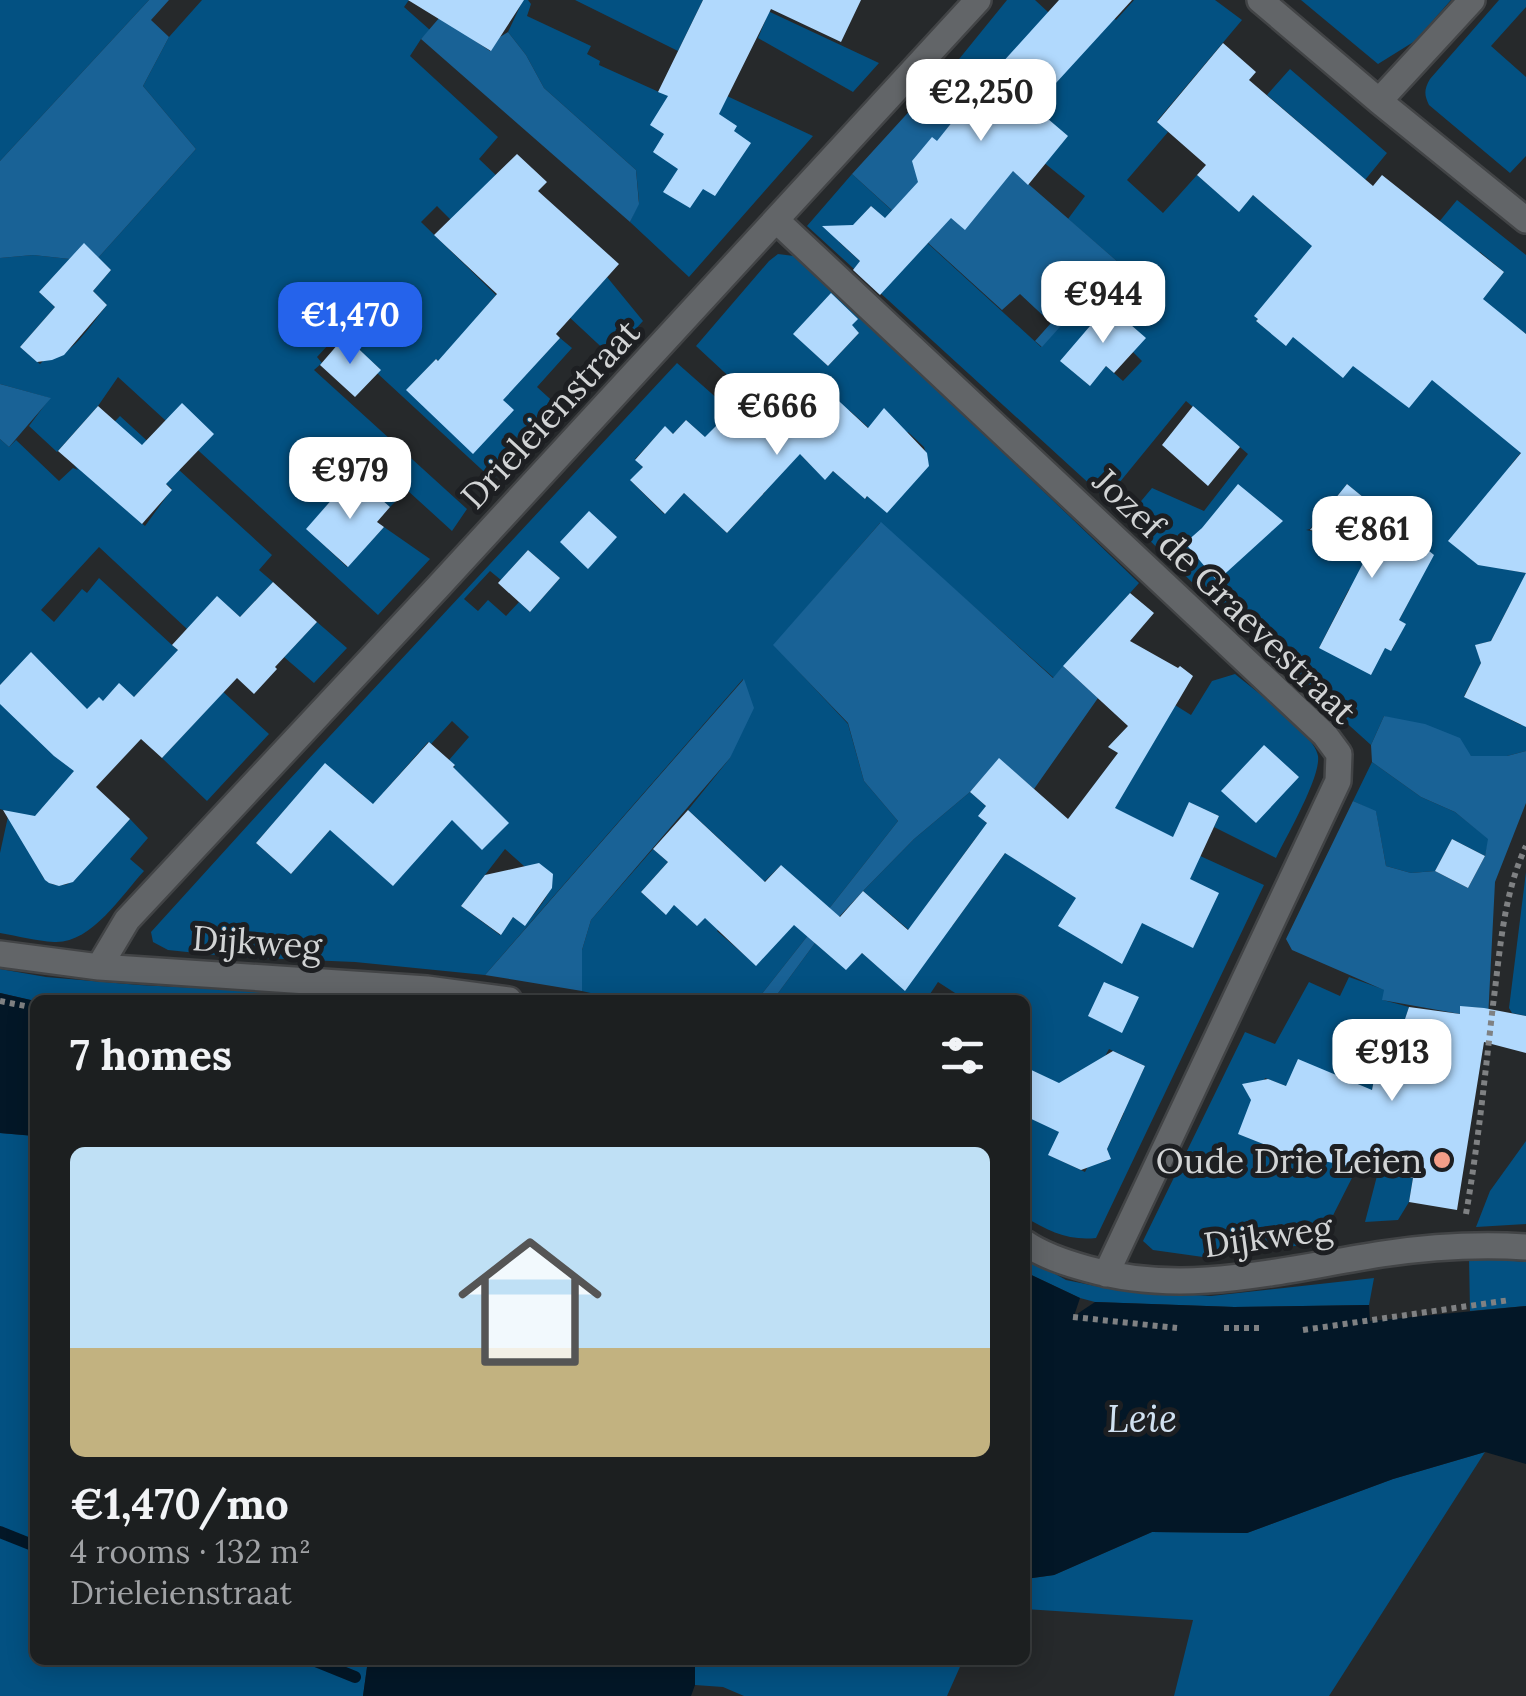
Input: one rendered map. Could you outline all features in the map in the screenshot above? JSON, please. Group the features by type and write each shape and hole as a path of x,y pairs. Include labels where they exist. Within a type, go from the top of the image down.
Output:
{"street":[{"name":"Drieleienstraat","path":"99,967 127,920 978,0"},
{"path":"1260,0 1526,220"},
{"path":"1380,101 1472,0"},
{"name":"Jozef de Graevestraat","path":"776,220 1325,735 1339,754 1338,781 1106,1274"},
{"name":"Dijkweg","path":"0,954 99,967 472,995"},
{"name":"Dijkweg","path":"1030,1246 1106,1274 1192,1282 1260,1276 1384,1254 1461,1246 1526,1246"}],"path":[{"path":"1461,1246 1475,1164 1500,945 1514,871 1526,846"},
{"path":"0,1001 30,1007"},
{"path":"1303,1330 1510,1300"},
{"path":"1073,1318 1177,1328"},
{"path":"1224,1328 1259,1328"}],"shaded area":[{"path":"0,0 149,0 0,161"},
{"path":"149,0 169,0 151,20 169,37 143,86 196,149 98,258 0,258 0,161"},
{"path":"202,0 409,0 404,7 430,30 410,56 498,137 479,159 519,197 578,309 607,277 643,321 611,356 479,233 450,219 437,206 421,222 496,295 473,322 528,372 560,338 572,348 537,387 559,407 493,480 377,373 380,369 345,337 336,345 331,342 317,357 322,363 314,370 467,509 452,531 407,490 390,507 356,477 307,529 347,567 384,527 430,559 378,615 118,377 57,452 29,426 50,398 0,384 0,258 33,255 70,259 39,292 55,307 20,347 40,364 63,354 107,305 93,291 111,270 98,258 196,149 143,86 169,37","holes":["436,359 448,369 473,453 408,389"]},
{"path":"523,0 531,4 527,16 591,46 587,54 600,61 599,65 659,92 671,70 813,136 689,277 630,222 639,201 636,170 544,88 508,32"},
{"path":"575,0 703,0 678,51"},
{"path":"728,0 751,3 879,63 853,92 758,38 766,19"},
{"path":"1007,0 1035,0 1048,12 1110,16 1116,20 1134,0 1215,0 1242,20 1157,121 1168,132 1127,180 1163,213 1197,175 1239,211 1253,195 1291,228 1347,164 1267,95 1290,69 1387,153 1317,239 1406,262 1457,200 1526,255 1526,334 1508,320 1526,446 1510,466 1526,478 1499,568 1526,573 1526,614 1509,606 1491,641 1476,645 1481,663 1464,696 1521,725 1526,715 1526,751 1507,756 1471,756 1384,716 1371,745 1209,599 1127,518 1152,488 1204,511 1248,454 1186,401 1106,499 807,226 852,174 1041,347 1118,262 1068,219 1085,196 1037,157 1058,148 1067,136 990,76 964,108 938,85","holes":["871,206 920,251 887,286 839,242","1480,252 1504,272 1460,326 1479,253","1290,273 1286,345 1256,321 1281,289 1279,286","1133,352 1142,361 1123,381 1106,366 1089,385 1061,361","1347,484 1396,524 1382,545 1306,530","1417,586 1399,620 1405,624 1392,650 1319,648 1349,589"]},
{"path":"1301,0 1451,0 1415,41 1378,64"},
{"path":"1499,0 1526,0 1526,7 1491,46 1526,77 1526,156 1510,173 1429,105 1426,95 1430,79"},
{"path":"440,17 490,51 508,32 544,88 636,170 639,204 630,222 421,39"},
{"path":"925,94 1118,262 1042,347 1035,341 1051,323 1020,294 1002,310 852,174"},
{"path":"778,254 794,256 1139,583 1054,678 880,523 774,645 848,724 864,781 898,821 761,995 599,995 582,991 582,950 591,920 653,849 668,862 641,892 665,914 674,905 709,913 722,925 717,931 756,965 781,865 758,888 727,846 688,810 730,758 743,679 485,975 355,962 235,957 168,950 153,942 151,932 677,363 736,415 803,445 696,346 769,261","holes":["824,301 859,333 828,366 794,334","849,410 892,449 908,432 924,447 928,461 918,474 866,499 833,471 825,479 802,456","686,420 765,492 727,533 684,493 664,514 631,481 643,467 635,459 665,427 673,434","528,550 560,578 530,612 519,602 506,616 488,600 478,611 464,599 490,571 501,580","452,721 469,737 449,760 455,766 442,780 384,792 428,742 431,744","325,764 362,794 291,874 256,843","505,849 524,866 551,873 544,901 525,925 513,917 500,935 461,906"]},
{"path":"0,384 51,398 9,447 0,439"},
{"path":"120,416 272,555 259,570 273,582 240,617 217,597 187,629 99,547 41,610 54,622 82,589 87,593 99,578 269,734 207,801 162,758 212,704 166,663 74,771 40,871 51,884 68,884 130,819 148,838 130,859 144,871 93,927 68,941 54,942 0,933 0,853 9,812 0,809 0,704 10,675 0,685 0,439 9,447 16,440 59,481 73,468 78,470 74,465","holes":["113,438 172,489 145,526 82,471"]},
{"path":"881,522 1053,678 1063,666 1098,698 1034,789 999,759 970,792 914,839 863,891 815,943 777,995 761,995 898,821 864,781 848,723 773,645"},
{"path":"317,622 347,648 314,683 284,657"},
{"path":"1235,674 1306,736 1318,756 1317,766 1309,792 1276,858 1214,827 1219,816 1190,803 1187,850 1264,885 1096,1238 1068,1236 1030,1220 1030,995 958,995 938,982 929,995 777,995 815,943 846,969 862,953 884,972 916,936 863,891 914,839 970,792 986,806 979,816 992,828 975,839 926,906 952,926 1024,827 1040,836 1023,864 1057,886 1175,705 1191,715 1212,681","holes":["1109,1049 1145,1066 1107,1149 1107,1161 1100,1163 1092,1158 1085,1172 1049,1155 1069,1116 1059,1110 1078,1071 1097,1071"]},
{"path":"744,679 754,708 730,758 591,920 582,950 582,991 485,975"},
{"path":"1384,716 1425,724 1460,738 1471,756 1507,756 1526,751 1526,803 1495,882 1488,1019 1481,1008 1461,1007 1460,1014 1382,1000 1384,990 1292,950 1286,939 1353,801 1376,811 1386,866 1411,873 1435,871 1468,888 1485,856 1488,839 1455,812 1421,797 1372,762 1371,745"},
{"path":"1372,762 1421,797 1455,812 1489,839 1485,856 1452,839 1435,871 1411,873 1386,866 1376,812 1353,801"},
{"path":"1526,872 1526,1016 1512,1013 1509,1008"},
{"path":"0,969 139,985 338,995 30,995 30,1000 0,993"},
{"path":"1349,977 1385,990 1383,1000 1409,1007 1405,1020 1408,1080 1375,1074 1357,1168 1319,1243 1203,1257 1153,1250 1143,1241 1245,1032 1275,1044 1309,982 1340,996","holes":["1265,1078 1286,1086 1317,1135 1305,1161 1239,1134 1255,1101 1247,1087 1263,1083"]},
{"path":"0,1133 30,1136 30,1665 367,1665 363,1696 0,1696"},
{"path":"1526,1141 1526,1224 1476,1227 1490,1191"},
{"path":"1378,1172 1413,1178 1409,1202 1398,1220 1365,1222"},
{"path":"1469,1257 1526,1262 1526,1306 1470,1311"},
{"path":"1030,1260 1066,1280 1115,1290 1211,1296 1374,1278 1369,1305 1234,1307 1095,1302 1030,1274"},
{"path":"1485,1452 1329,1696 1174,1696 1193,1620 1030,1609 1030,1578 1054,1575 1152,1532 1247,1533 1393,1479"},
{"path":"695,1665 961,1665 947,1696 744,1696 723,1687 695,1685"}],"water":[{"path":"0,993 30,1000 30,1136 0,1133"},
{"name":"Leie","path":"1030,1274 1080,1298 1074,1316 1095,1302 1234,1307 1369,1305 1370,1321 1526,1306 1526,1464 1485,1452 1393,1479 1247,1533 1152,1532 1054,1575 1030,1578"},
{"path":"367,1665 695,1665 691,1696 363,1696"}],"building":[{"path":"408,0 524,0 491,51"},
{"path":"703,0 861,0 841,42 771,9 719,114 737,126 734,131 751,143 715,196 703,189 690,208 663,192 678,169 653,152 664,134 650,125 668,96 658,92"},
{"path":"1059,0 1132,0 1034,107 1068,136 1028,185 1013,171 965,230 951,218 880,295 853,270 860,261 822,226 853,225 871,206 885,218 918,182 912,161 932,137 937,141"},
{"path":"1223,43 1256,72 1249,80 1373,186 1382,175 1504,272 1483,299 1526,334 1526,573 1478,565 1448,541 1521,453 1432,380 1409,408 1353,366 1343,378 1293,337 1286,346 1256,321 1254,316 1312,246 1253,195 1239,212 1197,175 1206,165 1157,122"},
{"path":"517,154 547,182 538,191 619,264 556,334 560,338 503,400 514,410 473,454 406,390 438,361 497,294 434,235"},
{"path":"84,243 111,270 93,291 107,305 64,355 37,362 20,347 55,307 39,292"},
{"path":"831,293 858,319 852,325 859,333 828,366 793,334"},
{"path":"1108,305 1146,338 1114,373 1106,366 1090,386 1060,361"},
{"path":"345,336 381,370 355,397 320,365"},
{"path":"827,390 868,428 884,408 927,453 929,466 887,513 833,471 825,480 800,454 727,533 684,493 665,514 630,480 643,467 635,460 665,426 673,434 686,420 705,437 748,394 789,432"},
{"path":"182,403 214,434 166,484 172,490 142,524 58,451 98,406 142,445"},
{"path":"1193,406 1240,447 1208,486 1162,445"},
{"path":"356,477 390,507 377,522 384,527 348,567 306,529"},
{"path":"1238,484 1283,521 1217,581 1185,543"},
{"path":"1347,484 1434,555 1399,620 1406,624 1391,651 1385,648 1371,675 1319,648 1375,540 1310,530"},
{"path":"589,511 617,537 588,569 560,542"},
{"path":"528,550 560,578 530,612 498,583"},
{"path":"1526,573 1526,727 1464,697 1481,663 1475,645 1491,641"},
{"path":"273,582 317,622 254,694 237,678 162,758 141,739 96,787 130,819 73,882 59,886 45,880 3,810 35,816 74,771 0,704 0,685 31,652 87,709 99,697 103,701 119,683 134,697 178,650 172,645 217,596 240,617"},
{"path":"1130,593 1154,613 1130,641 1193,676 1115,808 1173,837 1189,802 1219,816 1190,879 1219,893 1193,948 1142,923 1122,964 1058,926 1076,898 1005,853 905,991 862,953 846,970 794,925 756,966 705,918 697,926 674,905 666,915 641,892 668,862 653,849 688,810 765,882 781,865 840,917 863,891 908,930 987,823 978,816 986,806 970,792 999,758 1068,819 1118,753 1108,747 1128,726 1063,666"},
{"path":"429,742 509,823 482,850 452,820 393,886 330,830 291,874 256,843 325,763 373,804"},
{"path":"1264,745 1299,777 1256,823 1221,791"},
{"path":"1452,839 1485,856 1468,888 1435,871"},
{"path":"539,863 553,874 552,888 525,926 513,917 501,935 461,906 485,875"},
{"path":"1104,982 1139,997 1122,1033 1088,1016"},
{"path":"1460,1006 1526,1016 1526,1053 1484,1042 1457,1210 1409,1202 1413,1178 1307,1158 1306,1161 1238,1134 1251,1100 1242,1084 1268,1079 1286,1086 1298,1059 1372,1090 1375,1074 1386,1076 1409,1007 1460,1014"},
{"path":"1113,1051 1145,1066 1107,1149 1111,1159 1081,1170 1048,1155 1059,1132 1030,1118 1030,1069 1059,1083"}],"waterway":[{"path":"0,1532 30,1544"},
{"path":"325,1665 355,1677"}],"place":[{"name":"Oude Drie Leien","path":"1442,1160"}]}
